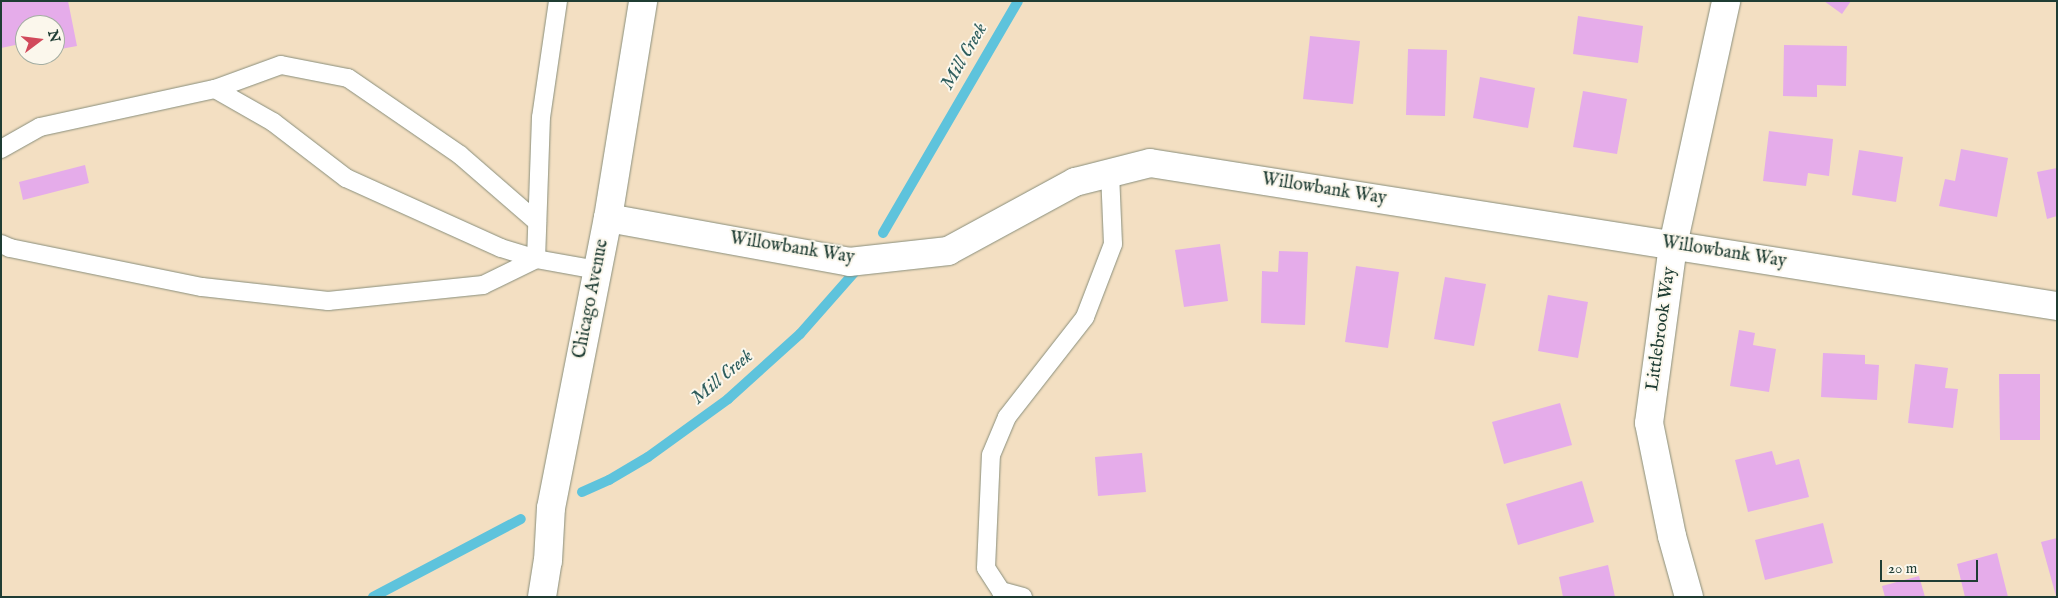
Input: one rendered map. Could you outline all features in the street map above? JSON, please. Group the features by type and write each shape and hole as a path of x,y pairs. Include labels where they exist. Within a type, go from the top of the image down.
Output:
{"street":[{"name":"Chicago Avenue","path":"542,597 548,562 551,508 608,218 643,1"},
{"name":"Littlebrook Way","path":"1689,597 1672,536 1649,423 1673,245 1726,1"},
{"name":"Willowbank Way","path":"608,218 849,262 948,251 1075,182 1150,163 2057,306"}],"lane":[{"path":"536,259 541,117 558,1"},
{"path":"1,149 40,127 215,89 281,65 348,78 460,155 537,222"},
{"path":"215,89 273,122 346,178 501,248 536,259 598,270"},
{"path":"1023,597 1001,591 986,568 991,454 1007,417 1085,317 1113,244 1110,173"},
{"path":"1,244 10,248 202,287 328,301 483,285 536,259"}],"building":[{"path":"1,1 68,1 77,46 65,48 65,15 15,15 15,45 1,48"},
{"path":"1824,1 1851,1 1842,14"},
{"path":"1578,16 1643,26 1638,63 1573,54"},
{"path":"1310,36 1360,41 1353,104 1303,99"},
{"path":"1784,45 1847,46 1846,86 1817,85 1817,97 1783,96"},
{"path":"1408,49 1447,50 1445,116 1406,115"},
{"path":"1480,77 1535,88 1528,128 1473,118"},
{"path":"1583,91 1627,99 1617,154 1573,147"},
{"path":"1769,131 1833,139 1829,176 1808,173 1806,186 1763,181"},
{"path":"1961,149 2008,158 1997,217 1939,206 1945,179 1955,181"},
{"path":"1859,150 1903,157 1896,202 1852,195"},
{"path":"85,165 89,183 23,200 19,182"},
{"path":"2057,168 2057,216 2047,219 2037,172"},
{"path":"1220,244 1228,301 1184,307 1175,250"},
{"path":"1279,251 1308,252 1305,325 1261,323 1262,271 1278,272"},
{"path":"1356,266 1399,272 1388,348 1345,342"},
{"path":"1445,277 1486,284 1474,346 1434,339"},
{"path":"1548,295 1588,302 1578,358 1538,351"},
{"path":"1739,330 1755,333 1753,345 1776,349 1769,392 1730,386"},
{"path":"1823,353 1865,355 1865,364 1879,365 1877,400 1821,397"},
{"path":"1915,364 1948,368 1945,388 1958,389 1953,428 1908,423"},
{"path":"1999,374 2040,374 2040,440 2000,440"},
{"path":"1560,403 1572,445 1504,464 1492,422"},
{"path":"1772,451 1776,465 1799,459 1809,497 1748,512 1735,460"},
{"path":"1142,453 1146,492 1098,496 1095,457"},
{"path":"1582,481 1594,522 1518,545 1506,504"},
{"path":"1823,523 1833,563 1765,580 1755,540"},
{"path":"2057,538 2057,596 2056,596 2041,542"},
{"path":"1997,553 2008,597 1965,597 1957,564"},
{"path":"1608,565 1615,597 1563,597 1559,577"},
{"path":"1919,576 1925,597 1885,597 1882,586"}],"waterway":[{"name":"Mill Creek","path":"883,233 1018,1"},
{"name":"Mill Creek","path":"582,492 609,480 648,457 728,399 800,334 860,266"},
{"name":"Mill Creek","path":"373,597 521,519"}]}
